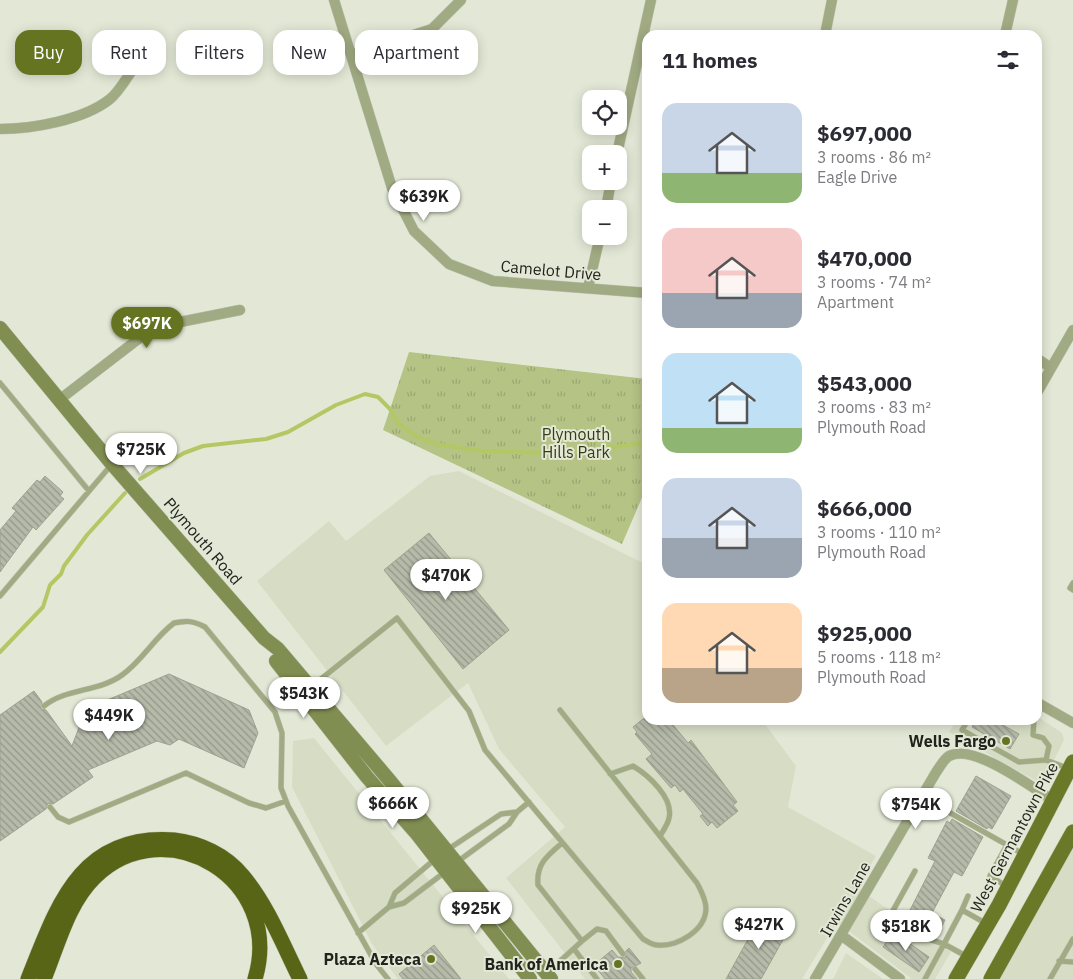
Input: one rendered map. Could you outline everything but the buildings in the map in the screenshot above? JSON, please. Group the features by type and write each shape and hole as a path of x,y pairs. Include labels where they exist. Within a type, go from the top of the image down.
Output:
{"highway":[{"path":"44,979 49,947 67,891 77,877 96,860 114,850 137,842 162,840 190,842 226,860 244,876 265,910 300,979"},
{"path":"28,979 73,908 96,876 128,857 152,851 178,852 203,859 216,866 238,885 246,896 260,932 260,956 255,979"}],"main road":[{"name":"Plymouth Road","path":"0,328 112,464 264,638 278,649 390,781 530,979"},
{"name":"Plymouth Road","path":"264,638 271,654 368,778 441,855"},
{"name":"West Germantown Pike","path":"956,979 1008,888 1071,766"},
{"path":"991,979 1073,832"},
{"name":"Plymouth Road","path":"450,867 549,976"}],"street":[{"name":"Camelot Drive","path":"334,0 392,188 414,231 449,264 492,281 642,292"},
{"path":"351,55 432,29 461,0"},
{"path":"644,30 651,0"},
{"path":"825,30 832,0"},
{"path":"1006,30 1013,0"},
{"path":"619,145 642,41"},
{"path":"0,129 19,129 53,123 85,112 110,99 128,75"},
{"path":"588,288 598,245"},
{"path":"59,400 150,330 170,324 240,310"},
{"path":"1042,384 1073,330"},
{"path":"1042,362 1051,368"},
{"path":"1042,709 1073,723"},
{"name":"Irwins Lane","path":"815,979 921,796 948,756 963,753 980,756 1054,800"},
{"path":"841,935 900,979"}],"lane":[{"path":"0,383 89,491"},
{"path":"0,596 112,464"},
{"path":"1073,583 1070,588 1073,590"},
{"path":"310,688 397,618 469,711 485,750 642,939 656,945 677,942 701,925 706,909 704,895 697,883 560,710"},
{"path":"44,706 63,694 86,689 121,676 174,623 185,620 196,622 206,627 275,712 282,733 281,788 286,801 358,933 376,964 388,979"},
{"path":"965,725 962,730 1019,762 1046,760 1071,766"},
{"path":"1034,725 1033,735 1043,738 1048,746 1046,760"},
{"path":"610,774 633,766 645,773 668,801 670,818 660,836"},
{"path":"50,806 58,817 69,822 186,773 249,803 266,808 286,801"},
{"path":"921,796 1025,855"},
{"path":"358,933 389,907 404,904 450,867 509,824 517,812 529,802"},
{"path":"389,907 394,893 441,855 501,814 517,812"},
{"path":"562,843 542,860 537,874 538,885 582,941"},
{"path":"1007,845 990,876 1008,888"},
{"path":"915,871 890,916 925,938 944,944 968,957"},
{"path":"925,979 968,896"},
{"path":"962,910 987,925"},
{"path":"549,976 582,941 597,929 606,931 623,954"},
{"path":"1050,979 1073,939"},
{"path":"574,949 597,979"},
{"path":"1060,961 1073,962"},
{"path":"635,969 643,979"}],"shaded area":[{"path":"459,471 642,562 642,725 766,725 796,766 788,807 876,856 857,888 951,952 935,979 912,979 837,922 802,979 585,979 506,878 565,827 499,749 468,683 386,746 257,581 329,521 346,541 430,476"},
{"path":"1042,720 1062,733 1064,740 1042,784 949,732 954,725 1042,725"},
{"path":"314,738 509,979 398,979 372,944 292,787 293,741"},
{"path":"1073,832 1073,979 991,979"},
{"path":"846,953 883,979 833,979"}],"green space":[{"name":"Plymouth Hills Park","path":"409,352 642,378 642,498 622,544 383,430"}],"waterway":[{"path":"140,479 184,453 203,446 266,439 288,432 336,405 365,394 378,397 390,409 399,424 414,435 436,444 481,451 549,453 588,451 642,443"},
{"path":"0,652 43,607 50,585 61,574 64,566 87,535 125,493"}],"place":[{"name":"Wells Fargo","path":"1006,741"},
{"name":"Plaza Azteca","path":"431,959"},
{"name":"Bank of America","path":"618,964"}]}
